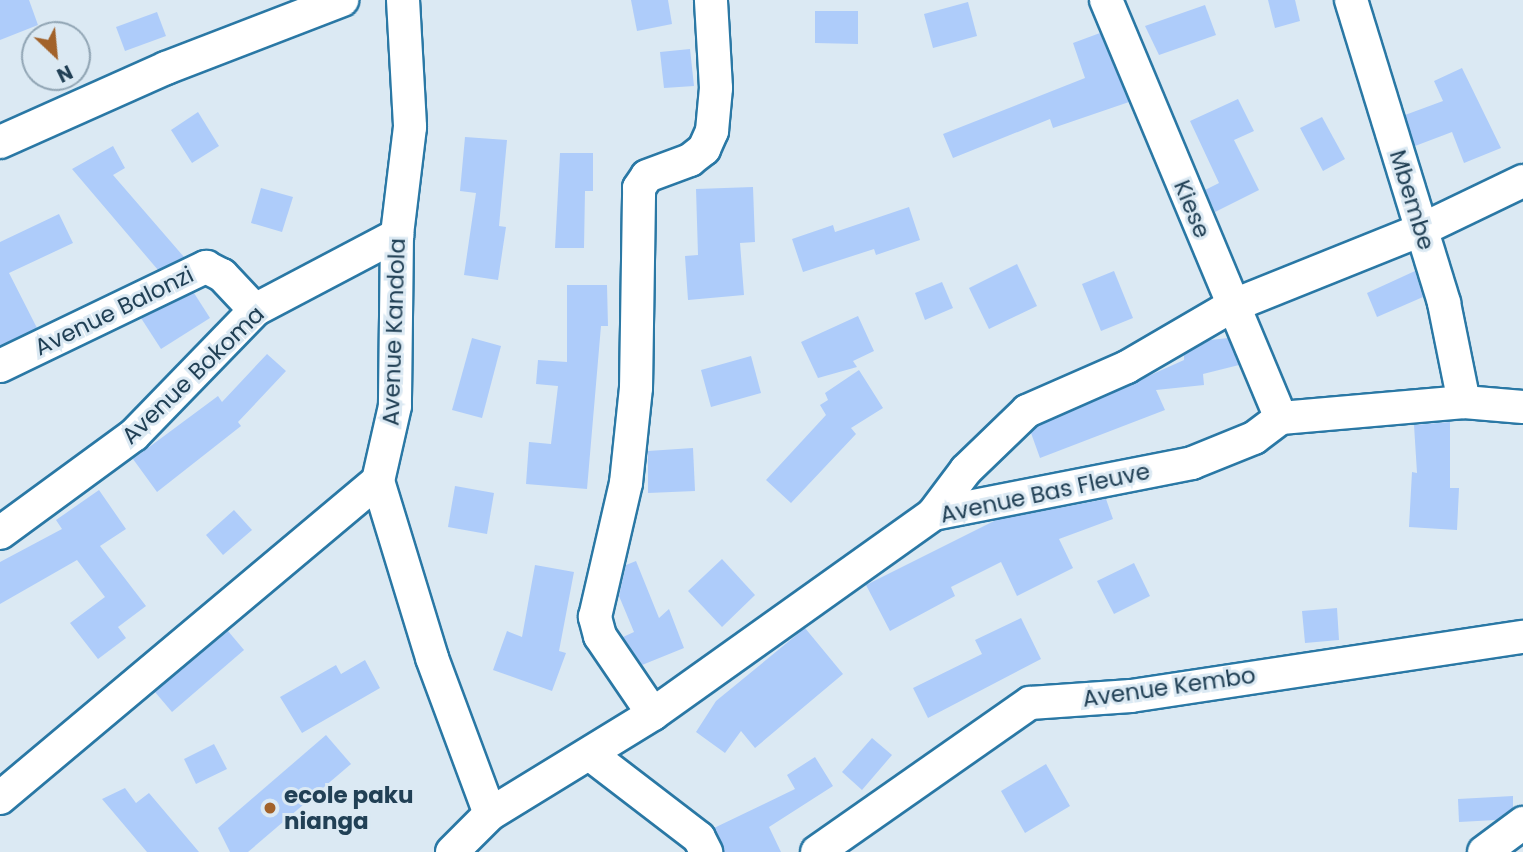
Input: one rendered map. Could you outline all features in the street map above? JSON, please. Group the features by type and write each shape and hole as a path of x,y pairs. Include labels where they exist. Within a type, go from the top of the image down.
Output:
{"street":[{"path":"0,142 166,68 342,0"},
{"name":"Avenue Kandola","path":"403,0 410,127 397,235 395,407 378,481 432,658 490,814"},
{"path":"653,714 600,636 594,617 626,483 636,388 639,188 648,176 697,154 712,131 716,88 711,0"},
{"name":"Kiese","path":"1106,0 1281,418"},
{"name":"Mbembe","path":"1351,0 1444,303 1464,402"},
{"path":"933,514 965,470 1027,411 1127,367 1232,306 1421,230 1523,181"},
{"name":"Avenue Bokoma","path":"0,533 134,435 255,310 397,235"},
{"name":"Avenue Balonzi","path":"0,366 206,267 222,275 255,310"},
{"path":"1281,418 1464,402 1523,407"},
{"name":"Avenue Bas Fleuve","path":"452,852 490,814 591,755 653,714 933,514 1192,463 1254,438 1281,418"},
{"path":"0,798 378,481"},
{"name":"Avenue Kembo","path":"817,852 1030,703 1131,696 1523,637"},
{"path":"591,755 699,838 706,852"},
{"path":"1484,852 1523,823"}],"building":[{"path":"0,0 29,0 37,21 21,21 21,32 0,40"},
{"path":"631,0 668,0 672,24 637,31"},
{"path":"1268,0 1295,0 1300,21 1275,28"},
{"path":"968,2 977,36 933,48 924,14"},
{"path":"1205,5 1216,35 1159,55 1145,26"},
{"path":"815,11 858,11 858,44 815,43"},
{"path":"157,12 166,36 125,51 116,27"},
{"path":"1100,33 1129,102 1053,128 1050,119 953,158 943,134 1085,78 1073,43"},
{"path":"690,49 694,86 664,88 660,52"},
{"path":"1462,68 1501,148 1464,163 1452,132 1415,146 1405,115 1443,101 1434,81"},
{"path":"1238,99 1254,131 1234,140 1259,190 1215,212 1205,190 1219,183 1190,121"},
{"path":"198,112 219,146 192,163 171,130"},
{"path":"1322,117 1345,159 1323,171 1300,128"},
{"path":"465,137 507,140 499,226 506,227 498,280 464,275 476,193 460,191"},
{"path":"113,146 125,168 113,175 184,257 158,270 72,169"},
{"path":"560,153 593,153 593,191 585,191 584,248 555,248"},
{"path":"753,187 755,242 740,243 744,295 688,300 685,256 698,255 696,189"},
{"path":"261,188 293,197 282,232 251,223"},
{"path":"909,207 920,240 876,255 874,249 803,272 792,239 833,225 835,232"},
{"path":"59,214 73,243 9,273 37,328 0,346 0,242"},
{"path":"1017,264 1037,306 989,329 969,288"},
{"path":"1114,271 1133,318 1101,331 1082,284"},
{"path":"1415,271 1423,297 1377,317 1367,293"},
{"path":"942,282 953,308 925,320 915,293"},
{"path":"567,285 607,285 608,326 601,326 587,489 526,484 529,442 551,444 558,386 536,384 538,360 567,362"},
{"path":"194,293 210,318 161,349 141,318"},
{"path":"858,316 874,351 853,361 857,367 818,378 801,342"},
{"path":"472,338 501,346 482,418 452,410"},
{"path":"1228,338 1239,365 1203,374 1204,385 1156,390 1165,410 1040,458 1031,433 1037,426 1184,360 1184,355 1210,340"},
{"path":"267,354 286,371 238,422 241,426 157,492 133,459 218,396 222,402"},
{"path":"751,356 761,393 711,407 701,370"},
{"path":"859,370 883,408 851,428 856,434 791,503 766,480 826,415 820,405 828,400 825,393"},
{"path":"1450,422 1450,488 1459,488 1457,530 1409,527 1412,472 1417,473 1414,425"},
{"path":"693,448 695,491 648,493 648,451"},
{"path":"455,486 494,493 487,534 448,527"},
{"path":"99,490 126,529 100,546 146,606 118,627 126,638 98,659 70,623 105,597 77,560 0,604 0,562 62,529 56,520"},
{"path":"1106,499 1113,519 1059,539 1073,568 1017,596 1001,562 951,587 955,596 890,631 866,585 996,520"},
{"path":"234,510 252,530 223,555 206,535"},
{"path":"722,559 755,595 722,627 688,591"},
{"path":"636,561 659,618 669,609 684,648 642,665 623,637 634,632 619,596 626,565"},
{"path":"1134,563 1150,596 1114,614 1097,581"},
{"path":"535,565 574,572 559,651 566,653 552,691 493,670 507,631 522,637"},
{"path":"1337,608 1339,640 1305,643 1302,611"},
{"path":"1021,618 1041,659 928,718 913,688 982,654 975,640"},
{"path":"805,628 843,674 755,748 741,731 725,753 696,732 716,701"},
{"path":"228,631 244,650 172,712 155,692"},
{"path":"365,660 380,688 302,733 280,697 336,665 341,674"},
{"name":"ecole paku nianga","path":"326,735 351,764 248,852 230,852 218,828"},
{"path":"872,738 892,755 862,790 842,772"},
{"path":"214,744 227,769 196,784 184,759"},
{"path":"815,757 833,786 769,827 781,852 724,852 714,828 795,789 787,775"},
{"path":"1046,764 1070,806 1025,833 1001,791"},
{"path":"125,788 136,803 149,793 199,852 147,852 102,799"},
{"path":"1513,796 1513,808 1496,820 1459,822 1458,799"}],"place":[{"name":"ecole paku nianga","path":"270,808"}]}
